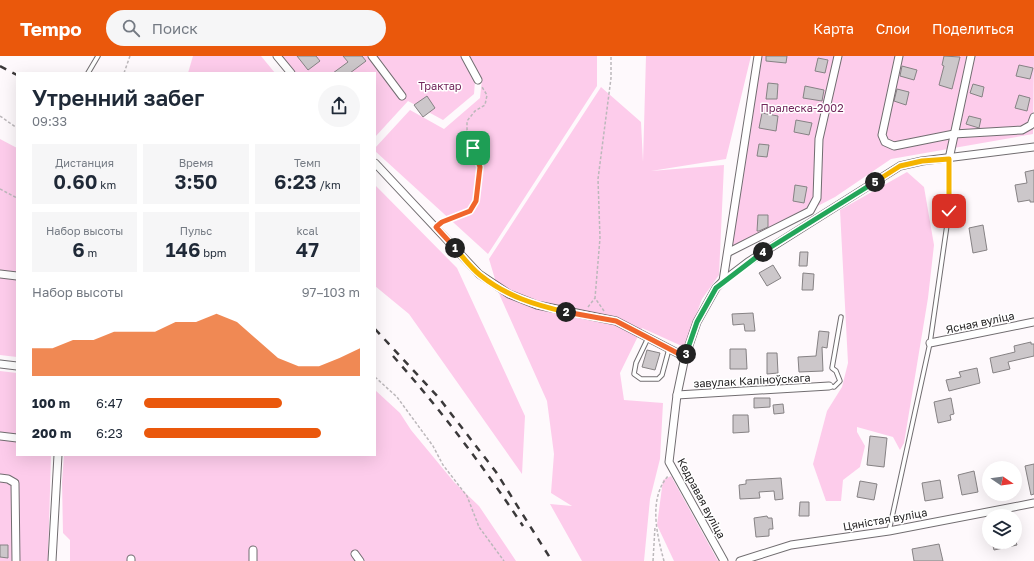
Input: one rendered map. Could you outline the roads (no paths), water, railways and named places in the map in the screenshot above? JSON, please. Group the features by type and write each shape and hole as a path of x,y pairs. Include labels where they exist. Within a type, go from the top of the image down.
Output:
{"street":[{"path":"277,56 290,72"},
{"path":"372,56 402,96"},
{"path":"465,56 478,80"},
{"path":"723,281 729,252 737,180 758,56"},
{"path":"729,252 810,212 818,198 819,139 838,56"},
{"path":"899,56 882,135 885,142 894,146 954,134 1022,130 1031,125 1034,117"},
{"path":"949,159 971,56"},
{"path":"723,281 748,262 900,166 922,161 949,159 1034,147"},
{"path":"376,164 479,274 498,287 510,294 537,305 616,321 685,357"},
{"path":"0,274 16,276"},
{"name":"Кедравая вуліца","path":"723,281 716,288 705,306 697,322 685,357 677,395 668,462 724,561"},
{"name":"Ясная вуліца","path":"930,343 1034,322"},
{"path":"0,364 16,366"},
{"name":"завулак Каліноўскага","path":"677,395 829,386"},
{"path":"0,436 16,438"},
{"path":"52,561 58,456"},
{"path":"0,478 8,479 15,484 16,561"},
{"name":"Цяністая вуліца","path":"740,561 791,545 889,531 1034,502"},
{"path":"253,550 253,561"},
{"path":"355,554 360,561"}],"lane":[{"path":"89,72 98,56"},
{"path":"889,531 930,343 949,211 949,159"},
{"path":"829,386 834,387 840,381 836,372 832,368 841,317"},
{"path":"648,338 636,364 634,374 641,379 658,379 662,375 669,349"}],"railway":[{"path":"0,66 16,74"},
{"path":"376,330 439,398 496,472 552,561"},
{"path":"393,356 461,439 523,526"}],"park label":[{"name":"Трактар","path":"440,85"},
{"name":"Пралеска-2002","path":"802,107"}]}
